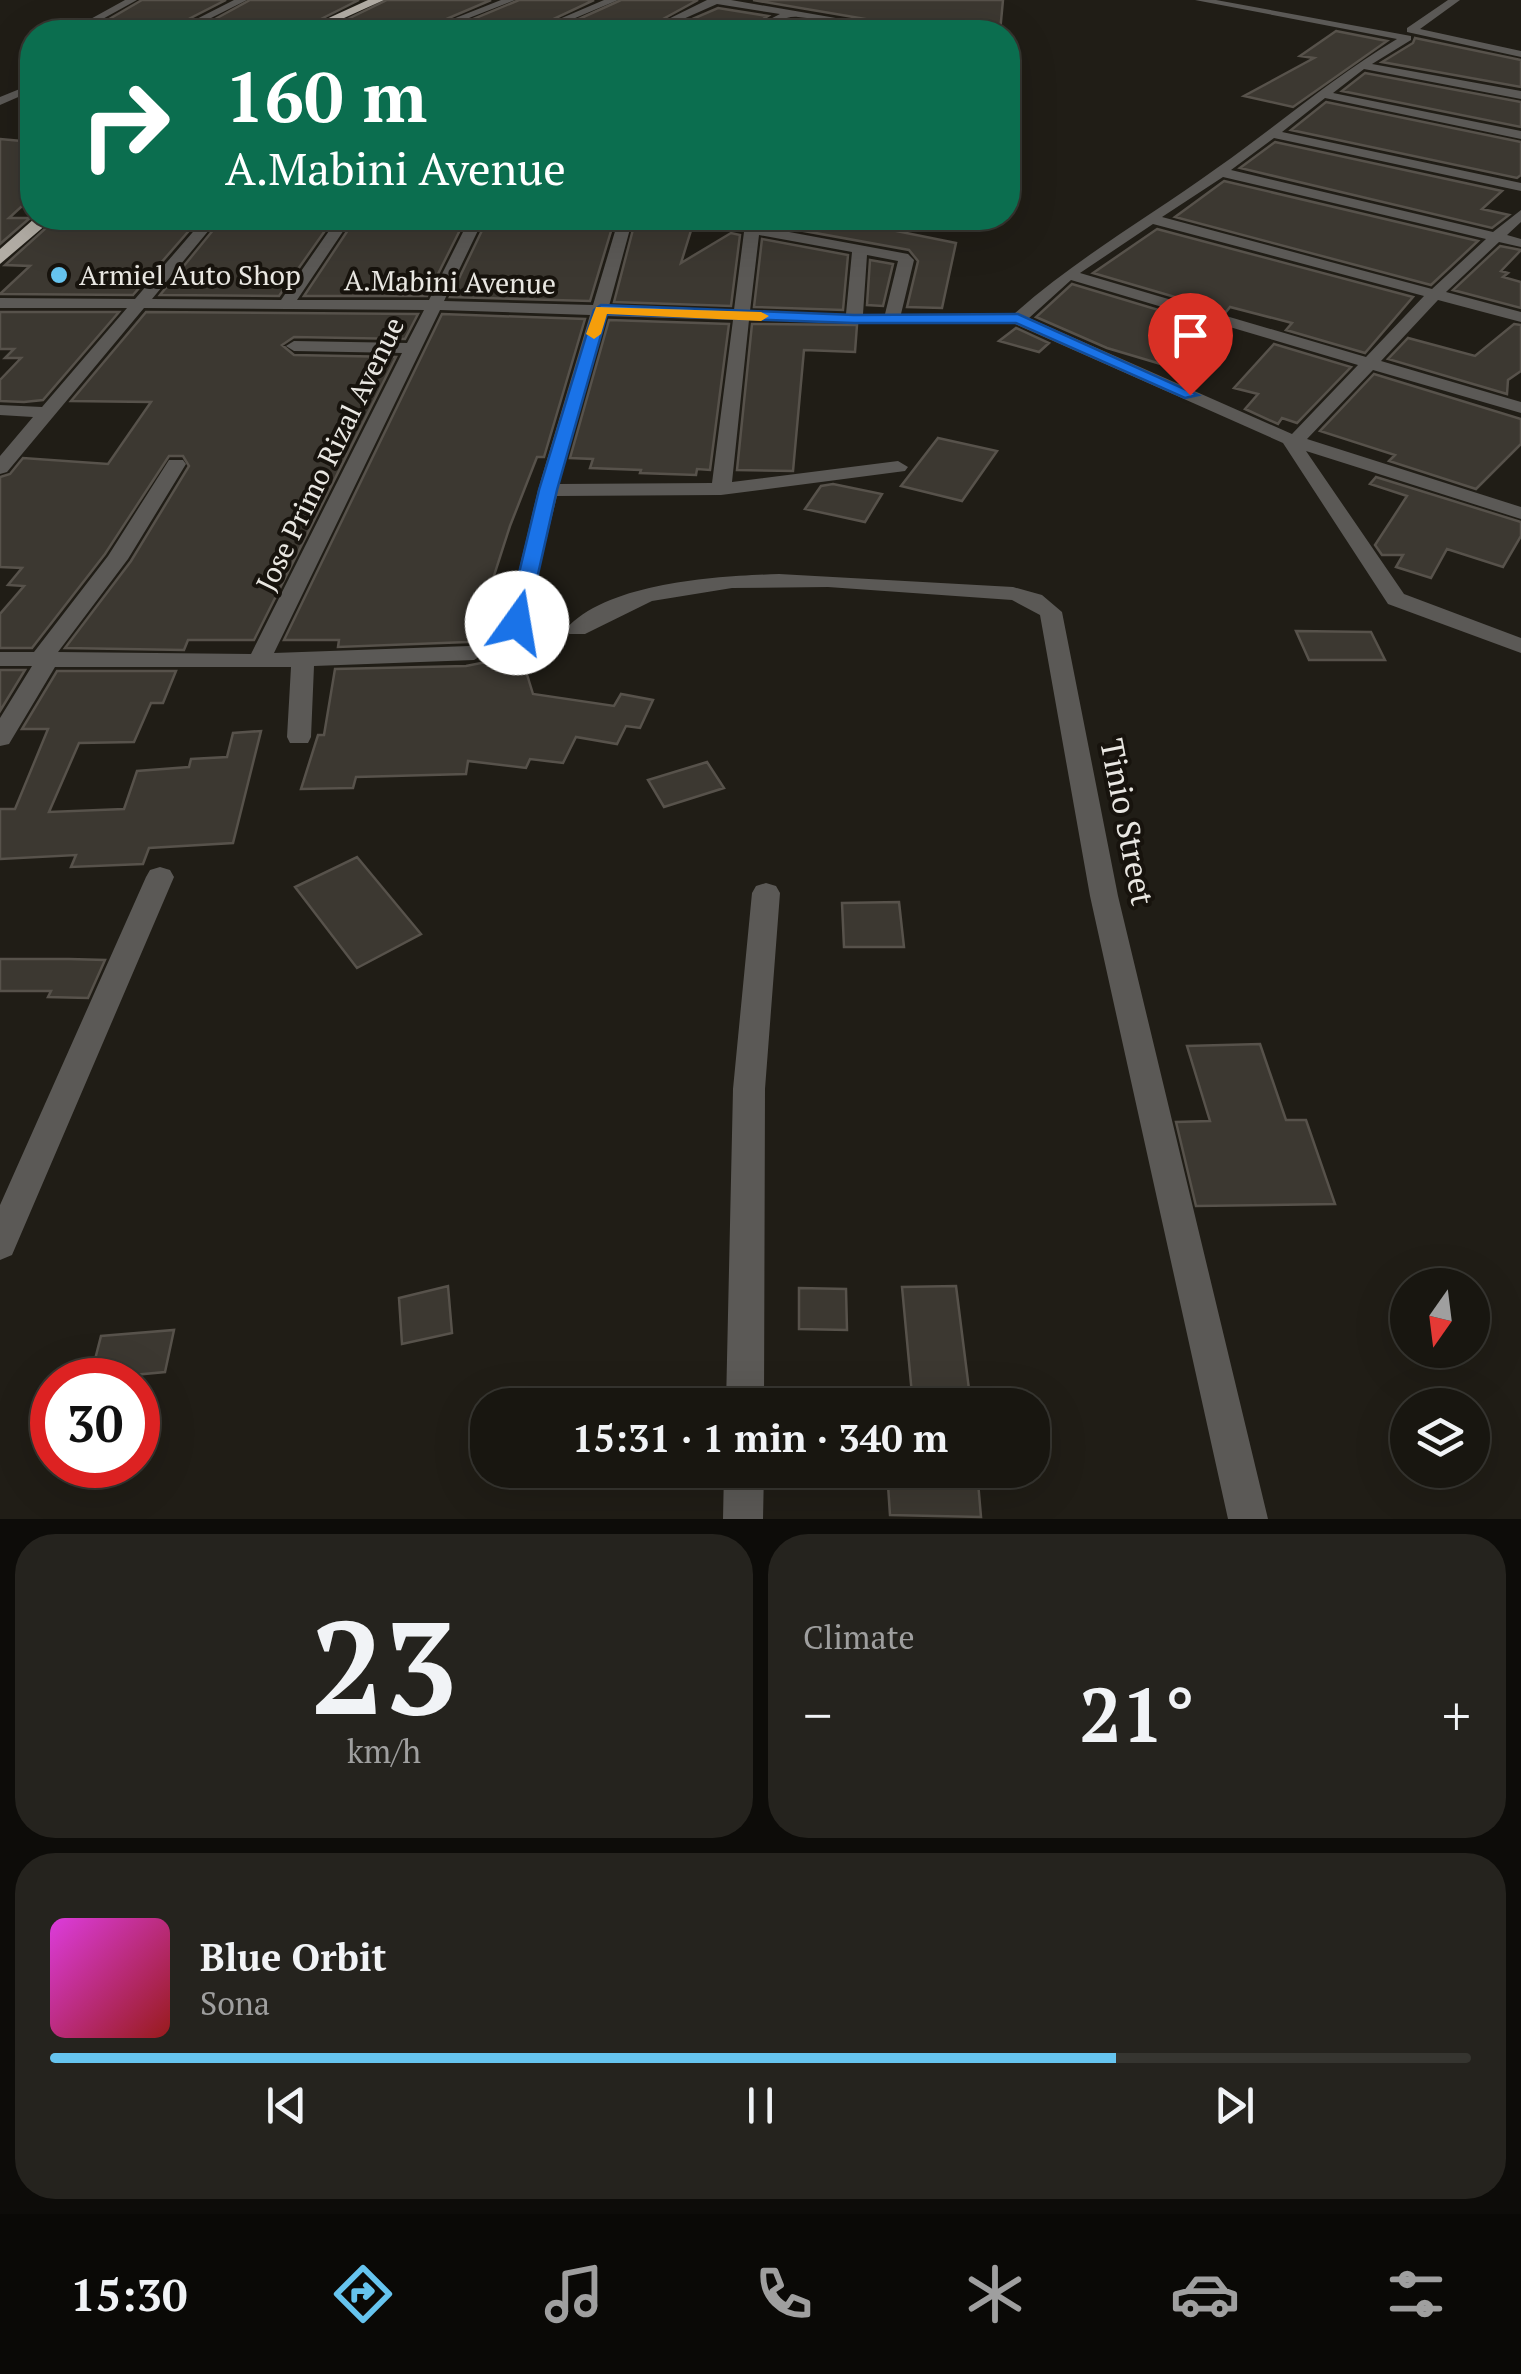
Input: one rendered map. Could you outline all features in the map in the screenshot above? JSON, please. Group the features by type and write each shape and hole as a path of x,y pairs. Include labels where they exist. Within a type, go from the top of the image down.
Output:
{"highway":[{"path":"332,20 378,0"},
{"path":"0,259 32,230"}],"street":[{"path":"94,20 132,0"},
{"path":"201,20 242,0"},
{"path":"457,20 510,0"},
{"path":"563,20 612,0"},
{"path":"672,20 715,0 835,20"},
{"path":"971,0 996,4"},
{"path":"1200,0 1406,36 1274,134 1068,274 1018,319 1293,440 1521,513"},
{"path":"1454,0 1411,30 1521,54"},
{"path":"775,20 790,13"},
{"path":"1394,48 1412,52"},
{"path":"1362,65 1521,95"},
{"path":"1326,95 1521,135"},
{"path":"1274,134 1521,187"},
{"path":"1220,172 1521,244"},
{"path":"1521,214 1433,296 1293,440 1292,449 1396,599 1521,646"},
{"path":"1148,218 1521,317"},
{"path":"0,468 202,230"},
{"path":"285,305 337,230"},
{"name":"Jose Primo Rizal Avenue","path":"259,662 471,230"},
{"path":"0,660 259,662 474,654 517,623 548,490 623,230"},
{"path":"722,489 752,230"},
{"path":"757,230 897,255 906,260 892,319"},
{"path":"854,319 860,250"},
{"path":"1068,274 1521,408"},
{"name":"A.Mabini Avenue","path":"0,303 433,305 854,319 1018,319"},
{"path":"294,346 412,348"},
{"path":"0,410 48,413"},
{"path":"0,738 45,659 117,560 176,464"},
{"path":"548,490 722,489 898,467"},
{"name":"Tinio Street","path":"576,629 642,597 684,587 739,581 1012,594 1034,600 1051,612 1104,896 1248,1519"},
{"path":"299,737 303,660"},
{"path":"0,1244 160,878"},
{"path":"745,1388 749,1089 766,894"},
{"path":"743,1519 744,1488"}],"building":[{"path":"142,0 226,0 187,20 108,20"},
{"path":"250,0 359,0 319,20 213,20"},
{"path":"387,0 491,0 444,20 346,20"},
{"path":"519,0 594,0 552,20 471,20"},
{"path":"621,0 698,0 661,20 577,20"},
{"path":"753,0 1003,0 1001,20 871,20"},
{"path":"718,8 768,16 761,20 690,20"},
{"path":"1336,31 1387,41 1293,107 1244,96 1314,58 1300,56"},
{"path":"1415,38 1521,60 1521,87 1382,62"},
{"path":"1365,73 1521,102 1521,127 1342,91"},
{"path":"1326,102 1521,142 1521,175 1517,178 1291,130"},
{"path":"0,139 20,141 20,208 9,218 20,218 20,227 0,244"},
{"path":"1275,142 1502,191 1482,209 1509,215 1492,228 1240,168"},
{"path":"1224,181 1478,241 1431,285 1175,217"},
{"path":"1157,229 1413,297 1365,353 1286,330 1292,323 1230,307 1226,312 1093,273"},
{"path":"44,230 190,230 133,295 0,294 30,266 5,265"},
{"path":"213,230 326,230 279,296 160,295"},
{"path":"348,230 460,230 427,296 304,296"},
{"path":"482,230 611,230 590,301 450,297"},
{"path":"633,230 691,230 681,263 731,233 740,235 731,306 614,302"},
{"path":"799,230 892,230 956,243 942,308 907,307 918,261 909,250"},
{"path":"762,239 848,255 843,310 754,307"},
{"path":"1500,246 1521,250 1501,271 1508,273 1503,277 1521,282 1521,308 1453,290"},
{"path":"870,260 893,264 883,306 867,305"},
{"path":"1072,284 1212,326 1171,367 1107,348 1036,317"},
{"path":"0,312 119,312 43,400 24,402 0,401 0,380 21,358 5,358 14,349 0,349"},
{"path":"146,312 418,314 405,339 294,337 282,345 294,355 396,357 254,640 188,640 184,650 65,648 131,561 189,466 183,456 169,456 105,554 32,648 0,648 0,614 24,586 8,585 22,568 0,567 0,477 10,474 23,458 108,464 151,402 71,401"},
{"path":"442,314 585,319 544,457 537,457 510,526 474,638 468,642 338,647 339,640 284,640"},
{"path":"609,320 729,324 710,470 697,469 696,475 640,473 641,470 590,468 593,459 570,458"},
{"path":"752,324 857,325 855,352 804,350 793,471 737,470"},
{"path":"1514,324 1521,325 1521,371 1508,380 1507,394 1388,359 1408,338 1475,356"},
{"path":"1016,328 1049,343 1039,352 999,341"},
{"path":"1274,344 1351,367 1297,423 1282,418 1278,424 1245,409 1258,394 1234,388"},
{"path":"1374,374 1521,419 1521,444 1476,489 1389,461 1395,455 1320,431"},
{"path":"938,438 997,451 962,501 901,486"},
{"path":"1376,477 1521,522 1521,536 1503,567 1447,549 1431,578 1396,567 1403,555 1382,555 1375,545 1407,496 1370,484"},
{"path":"833,484 882,494 865,522 805,509 821,486"},
{"path":"1296,631 1371,632 1385,660 1309,660"},
{"path":"521,655 533,694 614,706 621,694 653,700 640,728 626,726 617,744 576,737 563,763 530,759 526,768 468,761 466,774 356,777 353,788 301,789 318,735 324,735 335,669 466,666"},
{"path":"0,670 25,670 0,711"},
{"path":"57,671 176,671 163,703 151,703 134,742 79,743 49,812 124,809 137,771 189,767 191,759 227,757 233,733 261,731 233,843 149,848 143,864 71,867 76,855 0,859 0,809 15,809 48,729 22,729"},
{"path":"707,762 724,788 664,807 648,780"},
{"path":"357,857 421,934 357,968 295,887"},
{"path":"899,902 904,947 844,947 842,903"},
{"path":"0,959 105,960 88,998 48,997 51,991 0,991"},
{"path":"1260,1044 1286,1120 1306,1120 1335,1204 1196,1206 1176,1122 1210,1121 1187,1046"},
{"path":"448,1286 452,1333 402,1344 399,1298"},
{"path":"956,1286 969,1388 911,1388 902,1287"},
{"path":"799,1288 846,1289 847,1330 799,1329"},
{"path":"174,1330 165,1372 160,1372 160,1358 95,1358 101,1336"},
{"path":"888,1488 979,1488 981,1517 890,1515"}],"slow traffic":[{"path":"594,334 601,310 761,316"}],"place":[{"name":"Armiel Auto Shop","path":"59,275"}],"route":[{"path":"517,623 548,490 601,310 854,319 1018,319 1190,395"}]}
